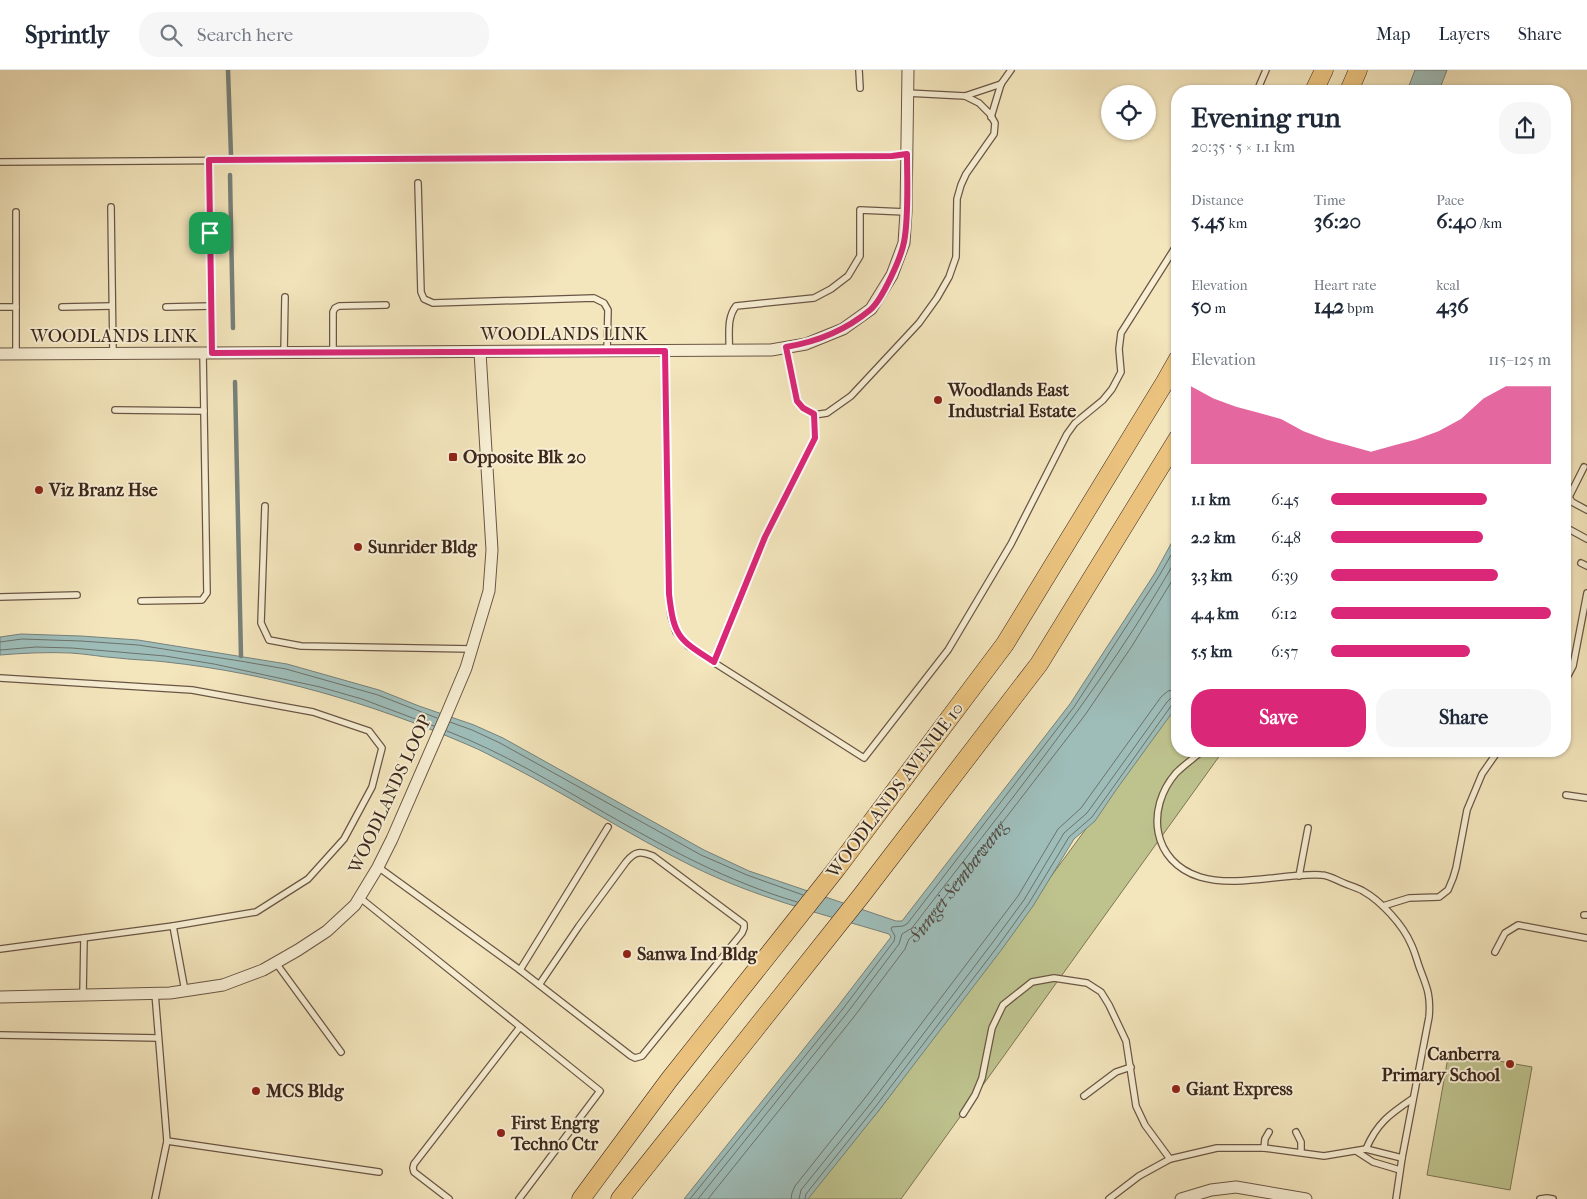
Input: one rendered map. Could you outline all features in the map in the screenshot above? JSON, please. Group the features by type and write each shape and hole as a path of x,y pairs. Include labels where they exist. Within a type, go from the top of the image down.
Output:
{"main road":[{"path":"1317,85 1324,70"},
{"path":"1352,85 1358,70"},
{"name":"WOODLANDS AVENUE 10","path":"581,1199 669,1080 837,868 1005,644 1171,372"},
{"name":"WOODLANDS AVENUE 10","path":"620,1199 861,896 1039,664 1171,449"}],"street":[{"name":"WOODLANDS LINK","path":"0,354 771,350 806,344 843,329 871,309 892,275 904,243 908,70"},
{"name":"WOODLANDS LOOP","path":"0,997 155,993 185,991 223,985 263,970 327,931 360,897 392,839 466,668 489,591 492,550 480,352"},
{"path":"1181,1199 1210,1190 1236,1187 1306,1199"}],"lane":[{"path":"859,70 860,88"},
{"path":"991,117 1001,84 1011,70"},
{"path":"1260,85 1266,70"},
{"path":"907,93 965,96 1001,84"},
{"path":"786,347 797,401 803,408 814,414 827,413 851,396 919,323 949,277 956,257 957,199 966,174 994,134 995,123 991,117 980,103 965,96"},
{"path":"0,162 892,156 907,154"},
{"path":"141,601 202,600 207,592 204,410 212,306 209,160"},
{"path":"418,183 421,292 424,299 433,302 594,298 604,303 608,310 607,351"},
{"path":"111,207 113,354"},
{"path":"729,350 729,322 736,306 814,298 831,289 848,276 860,256 860,211 906,212"},
{"path":"16,212 16,354"},
{"path":"665,351 669,584 672,616 676,632 688,646 864,758 948,650 1011,544 1067,434 1075,423 1112,390 1121,372 1119,349 1121,333 1171,254"},
{"path":"284,353 285,296"},
{"path":"333,353 333,312 335,308 340,306 386,305"},
{"path":"62,307 112,306"},
{"path":"166,306 212,306"},
{"path":"0,307 16,307"},
{"path":"115,410 204,410"},
{"path":"714,662 765,537 815,438 814,414"},
{"path":"1571,493 1584,467"},
{"path":"1571,500 1587,510"},
{"path":"265,506 261,623 269,640 301,646 472,649"},
{"path":"1571,530 1587,539"},
{"path":"1571,671 1574,666 1587,593"},
{"path":"0,597 77,595"},
{"path":"0,678 192,690 304,710 369,732 382,748 372,787 344,839 308,879 256,912 173,926 0,949"},
{"path":"1195,757 1176,774 1165,790 1157,810 1157,829 1161,843 1171,860 1186,872 1201,878 1222,881 1323,875 1364,892 1383,906 1395,919 1411,943 1431,1002 1412,1099 1396,1199"},
{"path":"1383,906 1409,898 1439,897 1448,890 1456,868 1467,810 1482,774 1494,757"},
{"path":"1566,795 1587,798"},
{"path":"520,970 608,826"},
{"path":"1300,876 1308,828"},
{"path":"378,867 520,970 539,986 635,1058 642,1056 742,933 744,924 653,856 637,853 631,855 579,926 539,986"},
{"path":"360,897 600,1091 519,1199"},
{"path":"1495,952 1505,933 1518,924 1587,938"},
{"path":"173,926 185,991"},
{"path":"83,994 84,938"},
{"path":"276,963 341,1052"},
{"path":"963,1114 975,1095 982,1078 992,1028 1004,1005 1032,982 1054,978 1087,983 1101,992 1126,1041 1136,1106 1145,1125 1170,1160"},
{"path":"155,993 167,1141 155,1199"},
{"path":"449,1199 414,1172 414,1164 520,1027"},
{"path":"0,1035 158,1038"},
{"path":"1084,1096 1116,1072 1130,1067"},
{"path":"1366,1149 1372,1134 1383,1121 1412,1099"},
{"path":"1264,1148 1265,1139 1270,1132"},
{"path":"1296,1132 1301,1142 1301,1152"},
{"path":"167,1141 379,1172"},
{"path":"1109,1199 1139,1176 1170,1160 1217,1148 1264,1148 1324,1156 1366,1149 1402,1158"},
{"path":"1356,1151 1373,1162 1400,1170"},
{"path":"1540,1199 1553,1198"}],"green space":[{"path":"1171,713 1171,757 1219,757 901,1199 805,1199 880,1109"},
{"path":"1449,1052 1532,1067 1510,1190 1427,1175"}],"water":[{"path":"1415,70 1447,70 1441,85 1409,85"},
{"name":"Sungei Sembawang","path":"1171,544 1171,714 1095,821 1074,839 1033,906 1002,949 880,1109 808,1199 684,1199 838,1006 891,937 889,934 764,896 716,877 669,854 483,751 394,715 356,703 281,682 205,667 71,653 0,655 0,637 21,634 138,640 287,664 379,690 474,725 503,738 704,850 749,871 896,921 902,921 1070,704 1155,573"}],"waterway":[{"path":"228,70 231,155"},
{"path":"230,175 233,328"},
{"path":"235,382 241,656"}],"place":[{"name":"Woodlands East Industrial Estate","path":"938,400"},
{"name":"Opposite Blk 20","path":"453,457"},
{"name":"Viz Branz Hse","path":"39,490"},
{"name":"Sunrider Bldg","path":"358,547"},
{"name":"Sanwa Ind Bldg","path":"627,954"},
{"name":"Canberra Primary School","path":"1510,1064"},
{"name":"Giant Express","path":"1176,1089"},
{"name":"MCS Bldg","path":"256,1091"},
{"name":"First Engrg Techno Ctr","path":"501,1133"}],"route":[{"path":"907,154 904,243 892,275 871,309 843,329 806,344 786,347 797,401 803,408 814,414 816,435 765,537 714,662 688,646 676,632 672,616 669,594 665,351 212,353 210,233 209,160 892,156 907,154"}]}
